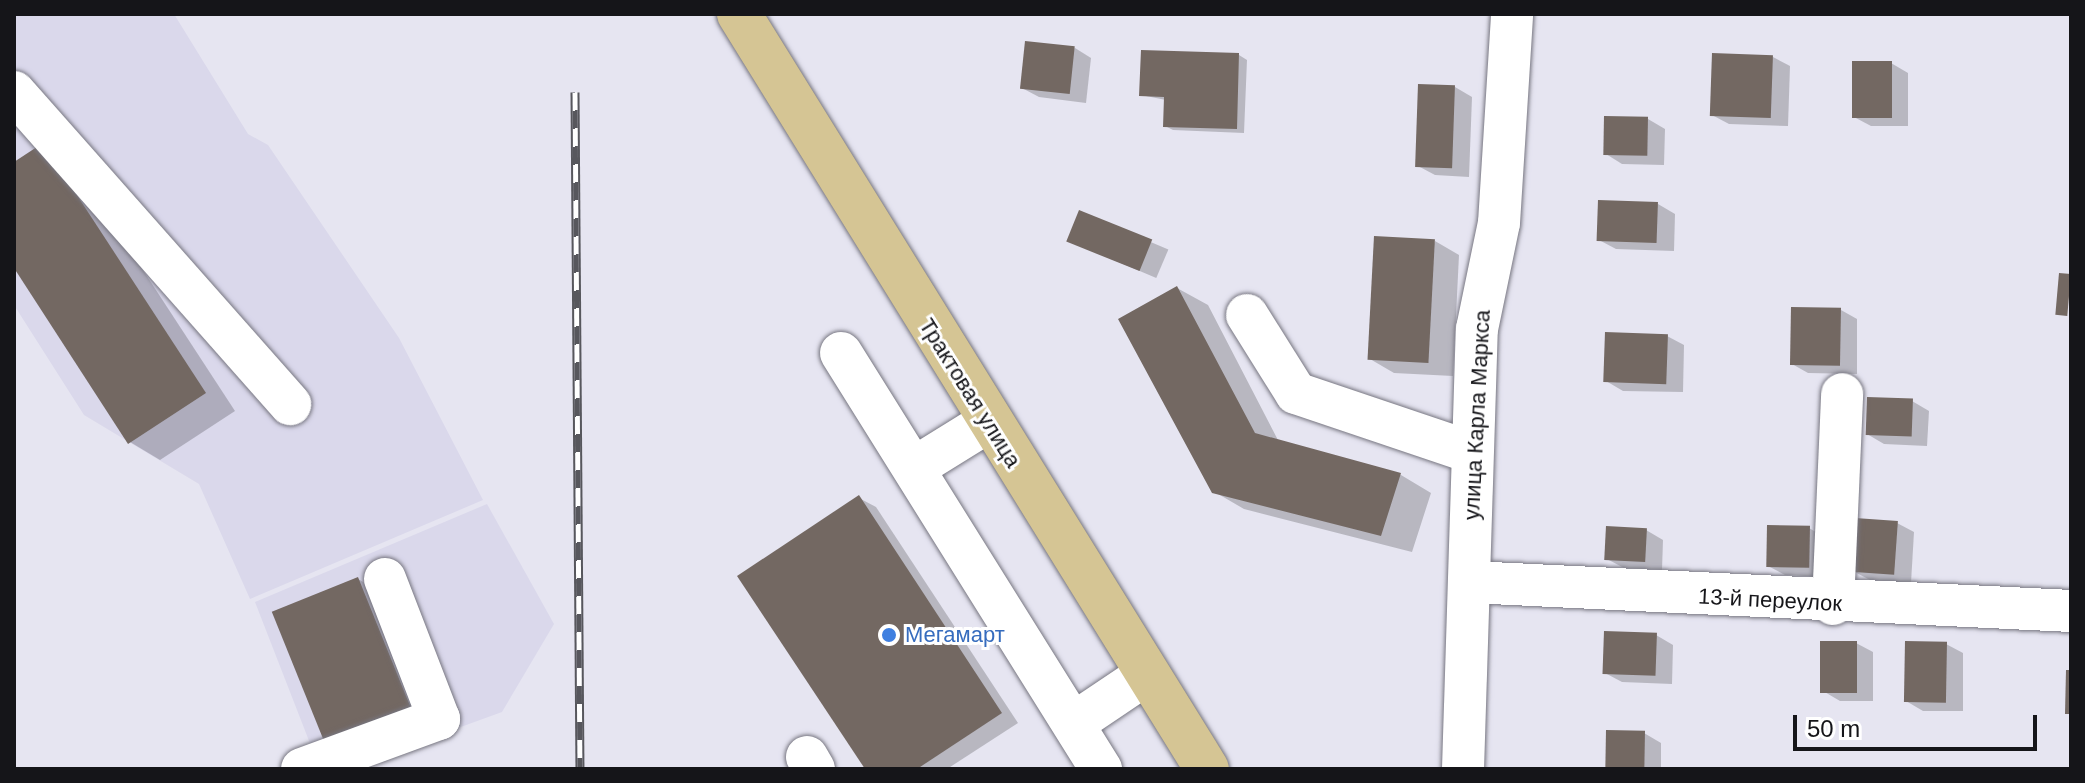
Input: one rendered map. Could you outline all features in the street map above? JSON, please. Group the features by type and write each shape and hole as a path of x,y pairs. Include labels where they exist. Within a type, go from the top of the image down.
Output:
{"main road":[{"name":"Трактовая улица","path":"739,14 988,422 1207,769"}],"street":[{"name":"улица Карла Маркса","path":"1463,769 1470,582 1470,452 1477,329 1499,223 1512,14"},
{"path":"14,92 290,404"},
{"path":"1247,315 1296,393 1470,452"},
{"path":"841,353 917,466 1083,753 1147,674"},
{"path":"1833,604 1842,394"},
{"path":"917,466 988,422"},
{"path":"302,769 439,719 385,579"},
{"name":"13-й переулок","path":"1470,582 1833,604 2071,611"}],"shaded area":[{"path":"14,14 174,14 248,134 268,145 399,338 483,500 250,599 199,484 84,415 14,305"},
{"path":"487,504 554,624 502,712 345,769 320,769 255,602"}],"building":[{"path":"1025,41 1075,46 1070,94 1020,89"},
{"path":"1141,50 1239,53 1237,129 1163,127 1164,97 1139,96"},
{"path":"1712,53 1773,55 1771,118 1710,116"},
{"path":"1852,61 1892,61 1892,118 1852,118"},
{"path":"1418,84 1455,85 1452,168 1415,167"},
{"path":"1604,116 1648,117 1647,156 1603,155"},
{"path":"43,143 206,393 128,444 14,268 14,162"},
{"path":"1598,200 1658,202 1657,243 1597,241"},
{"path":"1079,210 1152,240 1140,271 1066,242"},
{"path":"1374,236 1435,239 1428,363 1368,360"},
{"path":"2059,273 2071,274 2067,316 2055,315"},
{"path":"1177,286 1255,433 1401,473 1381,536 1212,493 1118,319"},
{"path":"1791,307 1841,308 1840,366 1790,365"},
{"path":"1605,332 1668,334 1666,384 1603,382"},
{"path":"1867,397 1913,399 1912,437 1866,435"},
{"path":"859,495 1002,713 917,769 865,769 737,576"},
{"path":"1855,518 1898,521 1894,575 1851,572"},
{"path":"1767,525 1810,526 1809,568 1766,567"},
{"path":"1606,526 1647,528 1645,562 1604,560"},
{"path":"358,577 415,718 329,753 272,612"},
{"path":"1604,631 1657,633 1655,676 1602,674"},
{"path":"1820,641 1857,641 1857,693 1820,693"},
{"path":"1905,641 1947,642 1946,703 1904,702"},
{"path":"2066,670 2071,670 2071,714 2065,714"},
{"path":"1606,730 1645,731 1644,769 1605,769"}],"railway":[{"path":"575,92 580,769"}],"place":[{"name":"Мегамарт","path":"889,635"}]}
